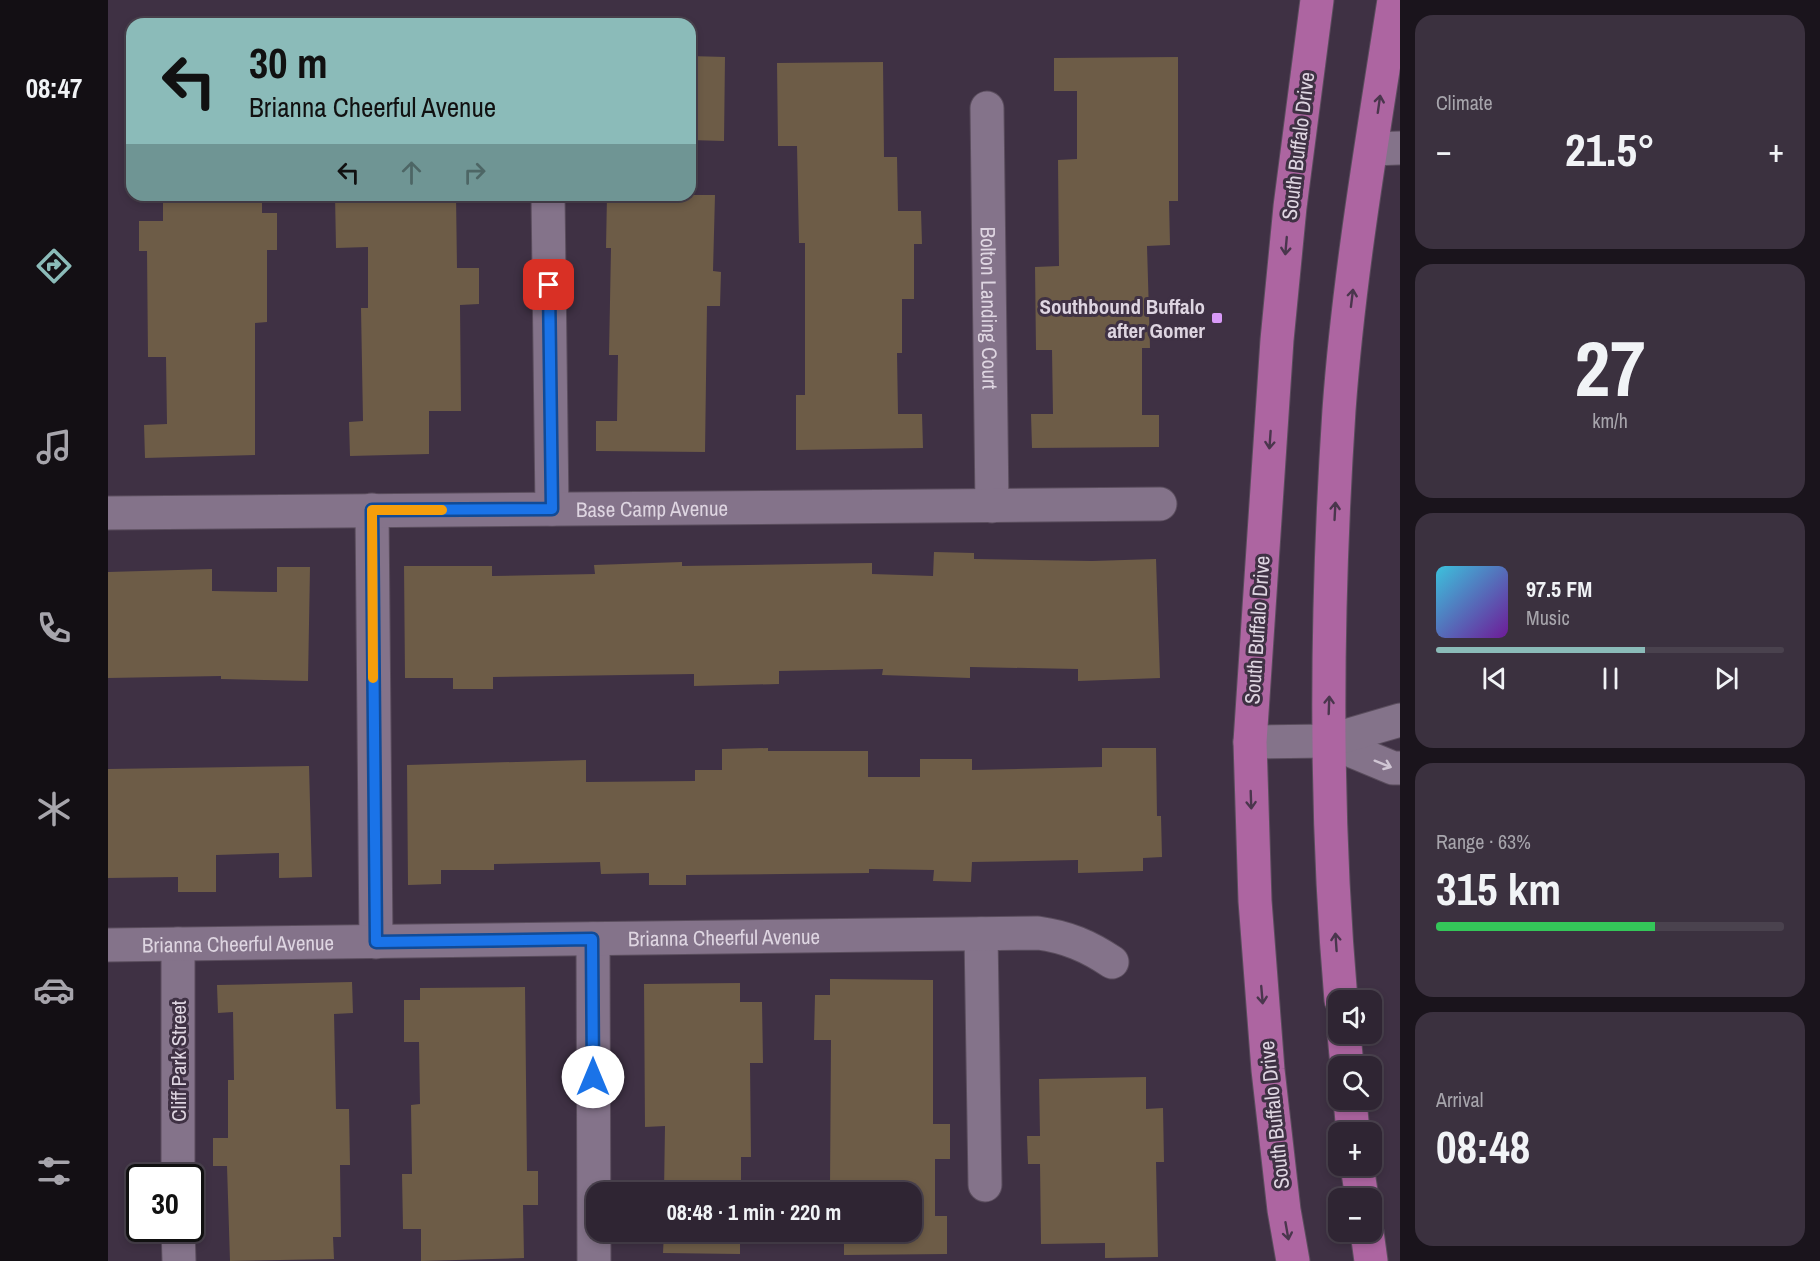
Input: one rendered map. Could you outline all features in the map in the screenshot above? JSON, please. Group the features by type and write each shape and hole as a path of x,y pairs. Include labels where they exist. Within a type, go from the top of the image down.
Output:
{"main road":[{"name":"South Buffalo Drive","path":"1293,1261 1284,1210 1265,1025 1255,901 1250,742 1277,340 1290,207 1317,0"},
{"path":"1340,990 1328,741 1340,409 1386,148 1394,0"},
{"path":"1368,1242 1371,1261"}],"street":[{"name":"Bolton Landing Court","path":"987,108 992,506"},
{"path":"548,201 552,509"},
{"name":"Base Camp Avenue","path":"108,513 1160,504"},
{"path":"372,510 376,942"},
{"path":"1250,742 1328,741 1400,720"},
{"path":"1328,741 1393,768 1400,768"},
{"name":"Brianna Cheerful Avenue","path":"108,945 1038,933 1062,936 1090,947 1112,962"},
{"path":"981,934 985,1185"},
{"path":"592,939 594,1261"},
{"name":"Cliff Park Street","path":"178,944 178,1164"},
{"path":"178,1242 178,1261"}],"building":[{"path":"696,56 725,57 724,141 696,140"},
{"path":"1178,57 1178,201 1169,201 1170,245 1147,246 1150,348 1142,348 1142,415 1159,415 1159,447 1032,448 1031,414 1053,414 1052,350 1036,350 1035,267 1059,266 1058,160 1077,159 1077,91 1054,91 1054,58"},
{"path":"883,62 884,157 897,157 898,211 921,211 922,244 914,244 914,299 902,299 902,353 897,353 898,414 922,414 923,448 796,450 796,395 805,395 805,243 799,243 797,146 778,146 777,63"},
{"path":"696,195 715,195 713,271 721,272 720,306 707,306 705,452 596,451 596,421 617,421 618,355 609,355 611,248 606,248 607,201 696,201"},
{"path":"163,201 262,201 262,213 277,213 277,250 267,250 267,322 255,323 255,455 145,458 144,425 167,424 166,357 148,357 147,251 139,251 139,221 163,221"},
{"path":"335,201 456,201 457,268 479,268 479,304 460,305 461,411 429,411 429,454 350,456 349,422 363,421 361,308 368,308 368,247 336,248"},
{"path":"934,552 974,553 974,559 1092,561 1156,559 1160,678 1078,681 1078,669 970,667 970,678 882,675 883,669 779,671 779,684 694,686 694,674 493,677 493,689 453,689 453,678 405,678 404,566 492,566 492,576 595,574 594,565 682,562 682,566 872,563 872,574 933,576"},
{"path":"277,567 310,567 308,681 221,679 221,676 108,678 108,572 212,569 212,591 277,592"},
{"path":"768,748 768,751 868,751 868,777 920,777 920,759 972,759 972,770 1102,767 1102,748 1156,748 1157,816 1161,816 1162,857 1143,858 1143,871 1078,873 1078,860 972,862 971,882 933,881 934,870 869,869 869,873 686,875 686,885 649,885 649,873 601,874 600,862 494,864 494,870 441,870 441,884 408,885 407,765 586,760 586,782 695,781 695,770 722,770 722,749"},
{"path":"309,766 312,877 279,878 279,853 216,855 216,892 178,892 178,877 108,878 108,769"},
{"path":"830,979 933,980 933,1124 950,1124 950,1159 935,1159 935,1216 947,1216 947,1254 844,1255 844,1242 922,1242 922,1182 830,1182 831,1040 814,1040 815,995 830,995"},
{"path":"352,982 353,1013 334,1014 336,1109 349,1109 350,1165 340,1165 341,1237 333,1237 334,1259 230,1261 227,1166 213,1166 213,1138 228,1138 228,1080 234,1080 233,1012 218,1013 217,985"},
{"path":"740,983 740,1002 762,1002 763,1063 750,1063 751,1157 741,1157 741,1182 664,1182 665,1126 645,1127 644,984"},
{"path":"525,987 527,1171 538,1171 538,1205 523,1205 524,1258 421,1261 421,1229 403,1229 402,1174 412,1174 411,1105 420,1104 419,1042 404,1042 404,1000 420,1000 420,988"},
{"path":"1146,1077 1146,1109 1163,1108 1164,1162 1156,1162 1158,1257 1105,1258 1105,1243 1041,1244 1040,1164 1028,1164 1027,1136 1040,1136 1039,1079"},
{"path":"664,1242 740,1242 740,1254 663,1253"}],"slow traffic":[{"path":"373,678 372,510 442,510"}],"place":[{"name":"Southbound Buffalo after Gomer","path":"1217,318"}],"route":[{"path":"549,285 552,509 372,510 376,942 592,939 593,1077"}]}
